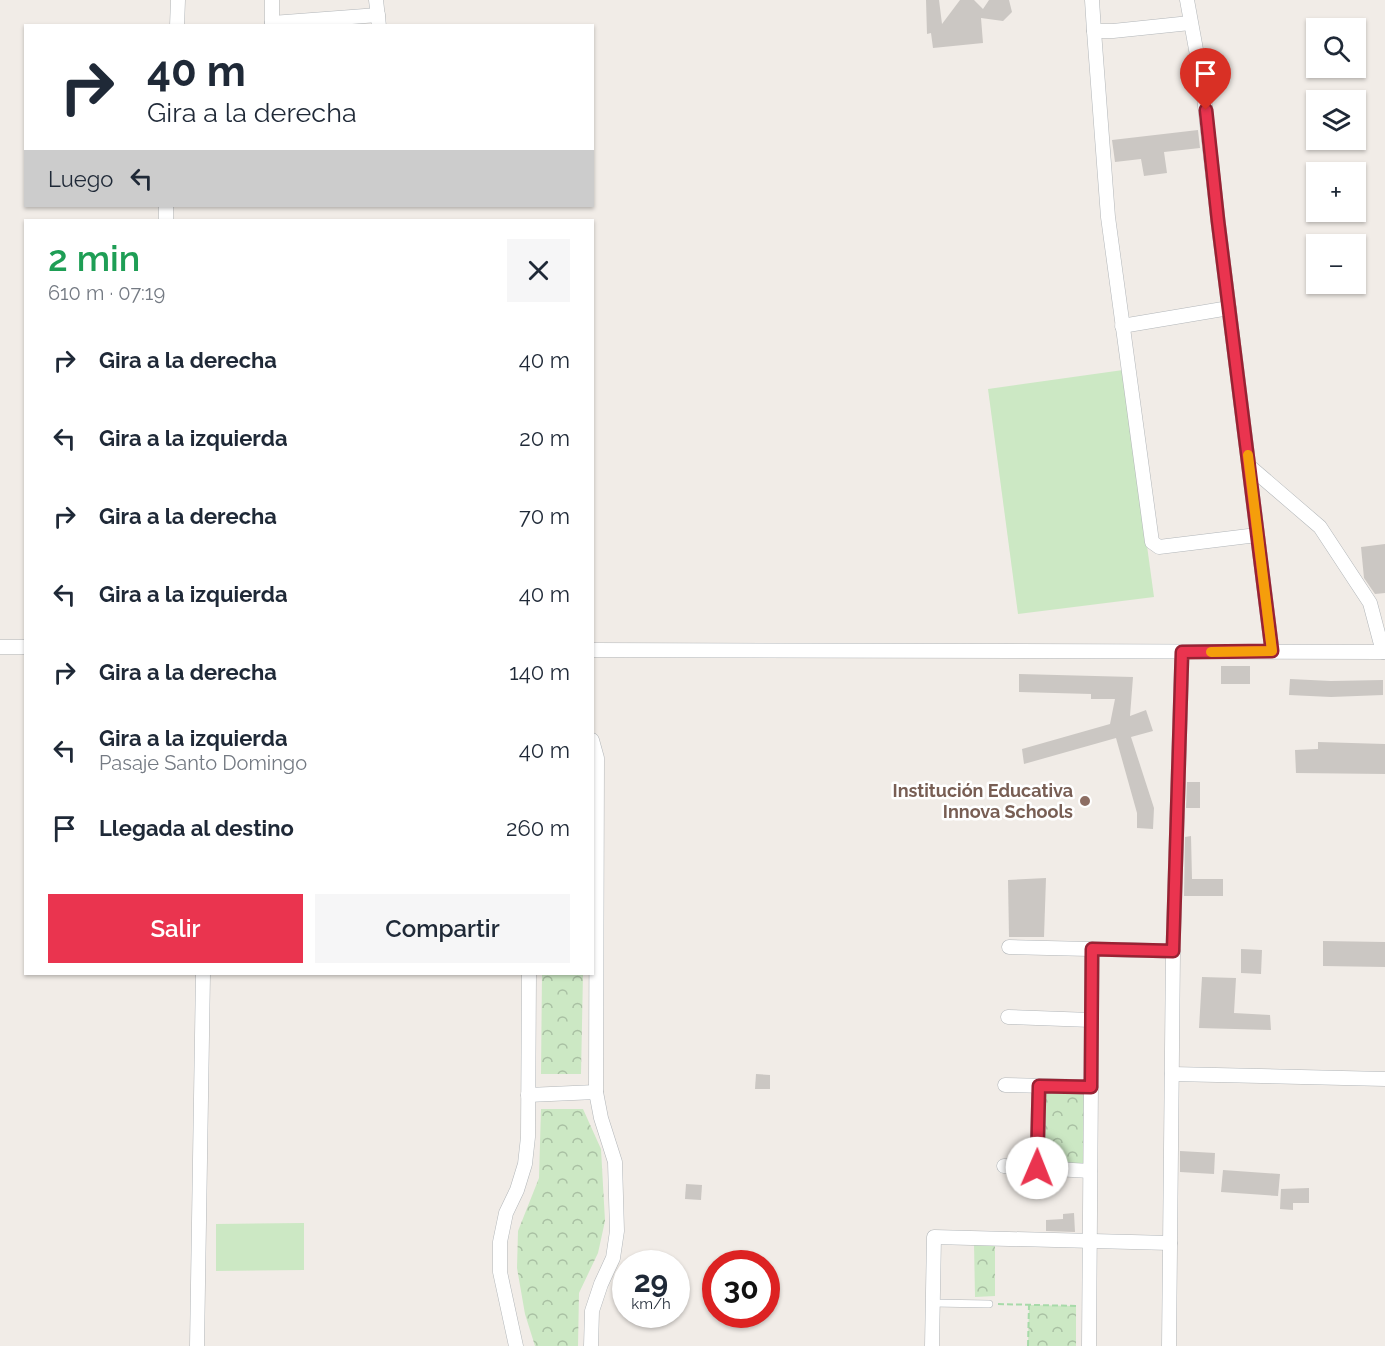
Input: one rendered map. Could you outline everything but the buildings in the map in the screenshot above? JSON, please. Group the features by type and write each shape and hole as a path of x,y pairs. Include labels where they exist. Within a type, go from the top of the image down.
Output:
{"street":[{"path":"177,24 178,0"},
{"path":"272,0 272,24 378,20 376,0"},
{"path":"1092,0 1108,217 1152,542 1160,547 1257,535"},
{"path":"1187,0 1203,88 1272,651"},
{"path":"1094,31 1113,32 1190,23"},
{"path":"1122,326 1229,308"},
{"path":"594,650 1384,652 1370,603 1320,527 1249,466"},
{"path":"0,647 24,647"},
{"path":"1169,1346 1173,951 1182,652"},
{"path":"591,1346 592,1311 613,1258 617,1231 615,1162 601,1118 596,1092 597,758 594,747"},
{"path":"1009,947 1173,951"},
{"path":"1089,1346 1092,949"},
{"path":"197,1346 202,975"},
{"path":"516,1346 500,1272 500,1242 506,1213 517,1190 525,1164 528,1137 530,975"},
{"path":"1008,1017 1091,1020"},
{"path":"1172,1074 1385,1079"},
{"path":"1005,1085 1091,1087"},
{"path":"1037,1168 1039,1086"},
{"path":"528,1095 596,1092"},
{"path":"1004,1166 1090,1171"},
{"path":"932,1346 934,1237 1170,1243"}],"lane":[{"path":"933,1303 989,1304"}],"path":[{"path":"989,1304 1089,1306"},
{"path":"1028,1346 1029,1305"}],"green space":[{"path":"1123,370 1154,597 1018,614 988,389"},
{"path":"542,975 583,975 581,1074 541,1074"},
{"path":"1043,1090 1085,1091 1084,1166 1043,1164"},
{"path":"541,1109 583,1109 601,1149 605,1221 598,1253 579,1293 578,1346 535,1346 525,1314 517,1268 518,1231 539,1178"},
{"path":"304,1223 304,1270 216,1271 216,1224"},
{"path":"974,1243 995,1243 995,1296 975,1297"},
{"path":"1029,1305 1076,1306 1076,1346 1028,1346"}],"slow traffic":[{"path":"1211,652 1272,651 1248,455"}],"place":[{"name":"Institución Educativa Innova Schools","path":"1085,801"}],"route":[{"path":"1037,1168 1039,1086 1091,1087 1092,949 1173,951 1182,652 1272,651 1206,110"}]}
